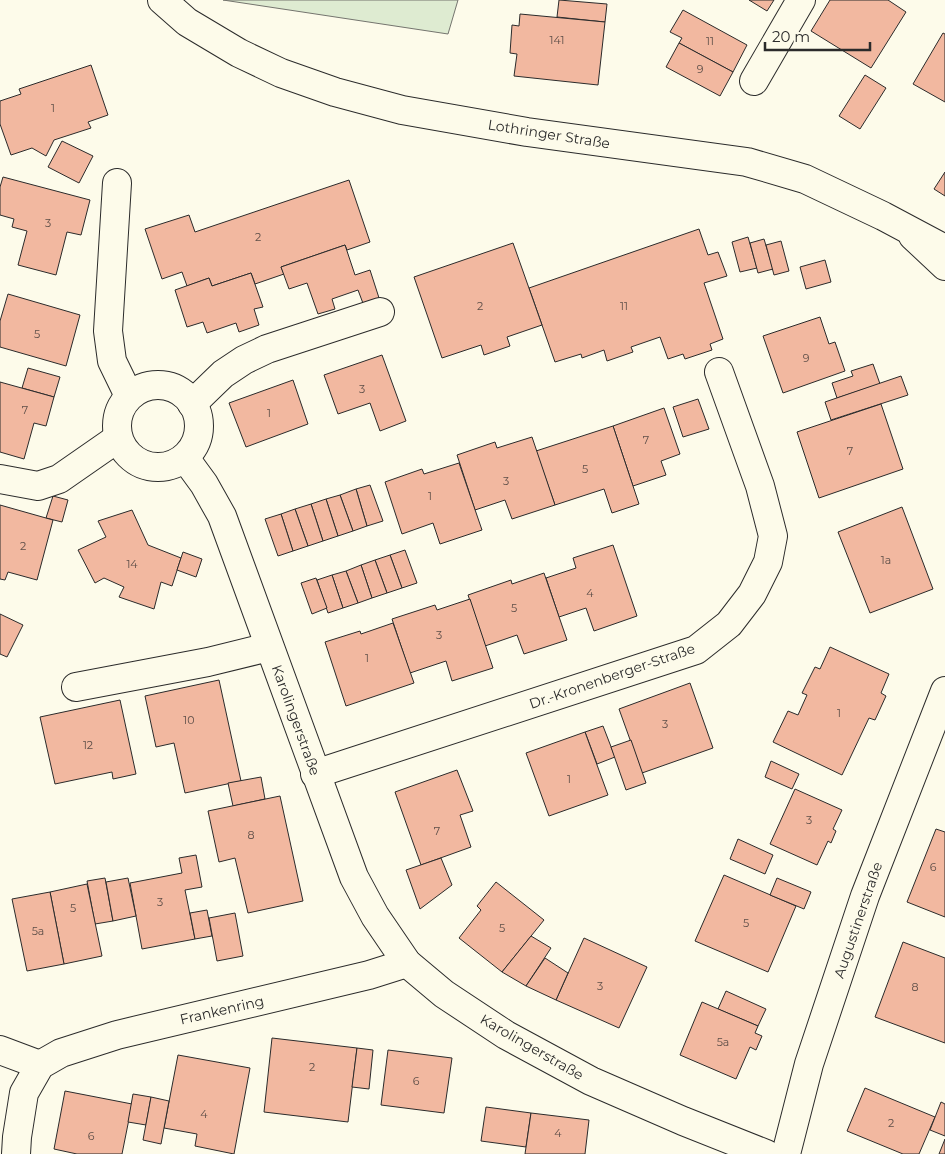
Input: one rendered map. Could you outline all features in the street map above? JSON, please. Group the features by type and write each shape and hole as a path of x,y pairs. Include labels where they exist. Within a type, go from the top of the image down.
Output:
{"street":[{"name":"Lothringer Straße","path":"162,0 187,22 239,53 281,73 335,92 402,110 527,132 747,162 805,179 903,226 945,249"},
{"path":"754,81 801,0"},
{"path":"117,183 108,331 112,361 129,396"},
{"path":"903,226 945,266"},
{"path":"192,404 223,374 267,348 380,312"},
{"name":"Dr.-Kronenberger-Straße","path":"316,774 696,650 729,624 752,594 768,562 773,536 760,486 719,372"},
{"path":"162,385 179,391 192,404 199,422 196,442 184,458 166,467 146,466 128,455 118,438 117,423 120,408 129,396 144,387 162,385"},
{"path":"0,479 38,486 59,480 118,438"},
{"name":"Karolingerstraße","path":"184,458 204,484 222,516 354,877 376,916 407,963 444,994 506,1035 574,1072 683,1121 766,1154"},
{"name":"Karolingerstraße","path":"76,687 208,662 269,647"},
{"name":"Augustinerstraße","path":"786,1154 809,1064 865,896 945,691"},
{"name":"Frankenring","path":"40,1065 61,1053 117,1035 369,975 407,963"},
{"path":"0,1050 40,1065 24,1093 16,1154"}],"green space":[{"path":"223,0 458,0 448,34"}],"building":[{"path":"559,0 607,4 605,22 557,17"},
{"path":"749,0 774,0 767,11"},
{"path":"830,0 888,0 906,12 871,68 811,31"},
{"path":"683,10 747,45 733,72 679,43 682,38 670,32"},
{"path":"520,14 605,22 598,85 514,76 517,54 510,53 512,25 519,26"},
{"path":"943,33 945,34 945,102 913,84"},
{"path":"679,43 733,72 720,96 666,67"},
{"path":"91,65 108,115 88,122 91,128 54,140 46,156 32,148 11,155 0,124 0,101 21,94 19,89"},
{"path":"865,75 886,88 860,129 839,116"},
{"path":"62,141 93,156 79,183 48,167"},
{"path":"945,172 945,196 934,189"},
{"path":"3,177 90,200 81,235 67,232 56,275 18,265 27,231 12,227 14,219 0,215 0,187"},
{"path":"349,180 370,242 347,250 345,245 281,267 284,274 255,284 251,273 212,286 209,278 187,286 182,272 162,279 145,229 189,215 195,232"},
{"path":"699,229 708,255 718,252 727,276 704,283 723,339 710,344 712,350 685,359 683,354 668,359 660,337 631,347 633,352 607,361 604,350 582,358 581,354 555,362 529,288"},
{"path":"748,237 757,268 740,272 732,242"},
{"path":"764,239 773,269 758,273 750,243"},
{"path":"781,241 789,271 774,275 766,245"},
{"path":"513,243 542,325 507,337 510,346 484,355 481,345 442,358 414,277"},
{"path":"345,245 355,275 370,270 380,301 364,306 358,290 332,299 335,309 318,314 307,283 289,289 281,267"},
{"path":"825,260 831,282 806,289 800,267"},
{"path":"251,273 263,307 254,309 259,325 239,332 236,323 207,333 203,322 187,327 175,290 209,278 212,286"},
{"path":"8,294 80,315 66,366 0,347 0,321"},
{"path":"820,317 829,344 835,342 845,371 783,393 763,336"},
{"path":"382,355 406,421 380,431 370,403 338,414 324,375"},
{"path":"873,364 880,384 837,398 832,383 853,376 851,371"},
{"path":"28,368 60,377 54,397 22,388"},
{"path":"901,376 908,395 831,420 825,402"},
{"path":"293,380 308,424 246,447 229,403"},
{"path":"0,382 54,397 46,426 34,423 24,459 0,452"},
{"path":"698,399 709,429 683,437 673,407"},
{"path":"881,404 903,469 819,498 797,432"},
{"path":"664,408 680,454 661,461 666,475 633,486 613,426"},
{"path":"613,426 639,504 612,513 604,489 555,505 536,451"},
{"path":"532,437 555,505 512,519 505,500 475,510 457,455 495,442 497,448"},
{"path":"459,463 482,530 440,544 433,523 402,534 385,482 422,469 424,474"},
{"path":"370,485 383,521 367,526 356,489"},
{"path":"356,489 367,526 353,531 340,495"},
{"path":"340,495 353,531 338,536 326,499"},
{"path":"53,496 68,500 62,522 46,518"},
{"path":"326,499 338,536 323,541 311,504"},
{"path":"311,504 323,541 308,546 295,509"},
{"path":"0,505 53,520 37,580 8,572 5,580 0,579"},
{"path":"902,507 933,589 870,613 838,532"},
{"path":"295,509 308,546 293,551 281,514"},
{"path":"132,510 148,545 181,558 172,586 161,582 154,609 119,597 124,587 104,578 95,583 78,550 106,537 98,521"},
{"path":"281,514 293,551 278,556 265,519"},
{"path":"613,545 637,616 594,631 586,608 559,617 546,578 576,568 573,558"},
{"path":"405,550 417,583 402,588 390,555"},
{"path":"183,552 202,559 196,577 177,570"},
{"path":"390,555 402,588 387,593 375,560"},
{"path":"375,560 387,593 372,598 361,565"},
{"path":"361,565 372,598 358,603 346,571"},
{"path":"346,571 358,603 343,608 332,575"},
{"path":"544,573 567,640 524,654 517,635 485,646 468,595 511,580 512,584"},
{"path":"332,575 343,608 328,613 317,580"},
{"path":"316,578 327,608 312,614 301,583"},
{"path":"470,599 493,668 452,681 446,661 410,673 392,619 435,605 437,610"},
{"path":"0,614 23,625 7,657 0,654"},
{"path":"393,623 414,683 346,706 325,642 360,631 361,634"},
{"path":"830,647 889,674 881,693 886,696 875,720 869,718 842,775 773,742 788,711 798,715 807,695 802,693 815,667 820,669"},
{"path":"219,680 241,781 185,793 174,743 156,747 145,696"},
{"path":"690,683 713,748 642,773 619,709"},
{"path":"120,700 136,774 113,779 112,772 55,784 40,717"},
{"path":"603,726 615,757 597,764 585,732"},
{"path":"585,732 608,795 549,816 526,753"},
{"path":"631,740 646,783 626,790 611,747"},
{"path":"771,761 799,774 792,789 765,777"},
{"path":"457,770 473,811 460,815 471,847 421,865 395,792"},
{"path":"261,777 265,799 233,806 228,783"},
{"path":"795,789 842,810 833,829 836,831 831,843 828,841 817,865 770,844"},
{"path":"280,796 303,901 248,913 235,858 219,862 208,811"},
{"path":"936,829 945,832 945,917 907,902"},
{"path":"738,839 773,855 765,874 730,859"},
{"path":"196,855 202,887 185,890 195,939 142,949 130,883 182,873 179,858"},
{"path":"441,858 452,885 420,909 406,870"},
{"path":"724,875 796,906 768,972 695,941"},
{"path":"105,878 113,921 95,924 87,881"},
{"path":"128,878 136,916 113,921 106,882"},
{"path":"777,878 811,892 804,909 770,895"},
{"path":"496,882 544,920 502,972 459,938 481,910 477,906"},
{"path":"87,884 102,956 64,964 50,892"},
{"path":"50,892 64,964 27,971 12,899"},
{"path":"207,910 212,936 195,939 190,913"},
{"path":"235,913 243,956 217,961 209,918"},
{"path":"531,936 551,948 526,986 502,972"},
{"path":"584,938 647,967 619,1028 556,1000"},
{"path":"903,942 945,958 945,1043 875,1017"},
{"path":"545,958 568,973 556,1000 526,986"},
{"path":"726,991 766,1009 758,1026 718,1009"},
{"path":"702,1002 758,1026 755,1033 762,1036 756,1050 750,1047 736,1079 680,1055"},
{"path":"272,1038 357,1048 348,1122 264,1112"},
{"path":"357,1048 373,1050 369,1089 352,1087"},
{"path":"388,1050 452,1058 444,1113 381,1105"},
{"path":"178,1055 250,1068 234,1154 195,1146 197,1134 164,1128"},
{"path":"865,1088 935,1117 919,1154 903,1154 847,1131"},
{"path":"65,1091 132,1104 122,1154 77,1154 54,1149"},
{"path":"133,1094 151,1097 146,1125 128,1122"},
{"path":"151,1097 169,1101 161,1144 143,1140"},
{"path":"941,1102 945,1104 945,1136 930,1130"},
{"path":"486,1107 531,1113 526,1147 481,1141"},
{"path":"531,1113 589,1120 585,1154 525,1154"},
{"path":"945,1139 945,1154 939,1154"}]}
